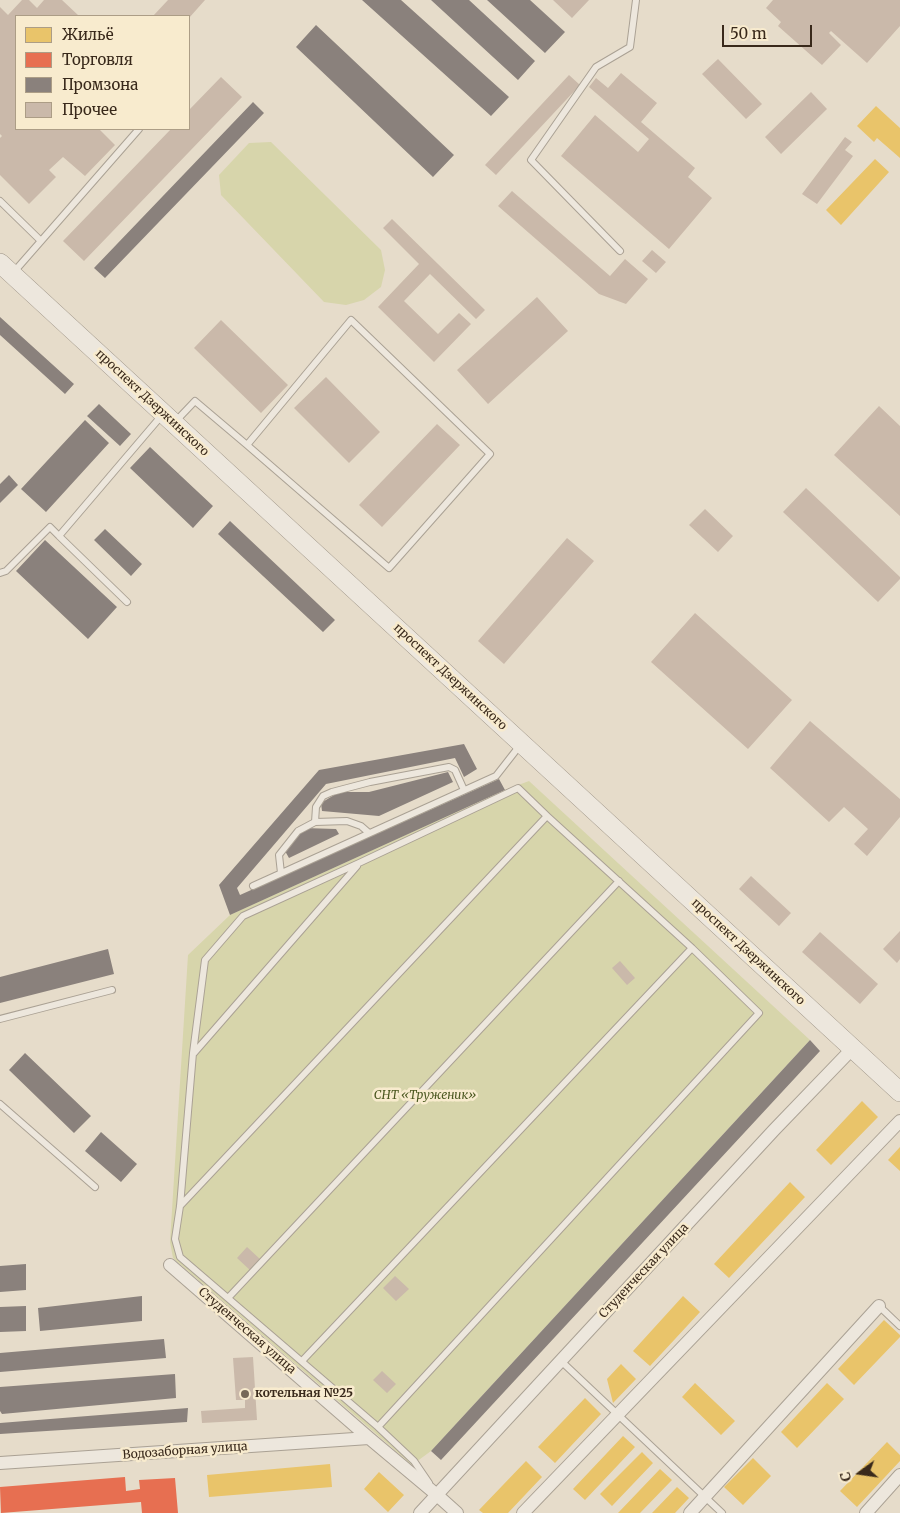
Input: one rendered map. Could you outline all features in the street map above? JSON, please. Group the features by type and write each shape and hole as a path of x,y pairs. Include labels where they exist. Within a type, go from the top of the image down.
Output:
{"main road":[{"name":"проспект Дзержинского","path":"6,268 900,1092"}],"street":[{"name":"Студенческая улица","path":"420,1513 768,1137 854,1048"},
{"path":"523,1513 900,1121"},
{"name":"Студенческая улица","path":"170,1265 457,1513"},
{"path":"690,1513 879,1306"},
{"name":"Водозаборная улица","path":"0,1463 370,1438"},
{"path":"866,1513 900,1475"}],"lane":[{"path":"620,251 532,160 596,67 630,47 636,0"},
{"path":"6,268 41,241 138,130"},
{"path":"0,201 41,241"},
{"path":"59,536 169,418 196,401 389,568 490,454 351,320 247,445"},
{"path":"0,573 6,571 50,527 127,602"},
{"path":"253,886 496,776 522,743"},
{"path":"315,822 316,807 324,796 370,782 449,767 455,770 464,790"},
{"path":"378,1428 759,1013 692,948 518,788 243,916 205,960 193,1054 176,1240 180,1257 302,1361 414,1461 437,1495"},
{"path":"180,1206 547,816"},
{"path":"281,873 279,855 298,831 315,822 347,821 361,826 369,833"},
{"path":"193,1054 359,863"},
{"path":"228,1298 619,881"},
{"path":"302,1361 692,948"},
{"path":"0,1019 112,990"},
{"path":"0,1104 95,1186"},
{"path":"879,1306 900,1326"},
{"path":"561,1360 722,1513"}],"green space":[{"path":"271,142 381,250 385,270 381,287 364,300 346,305 324,302 221,195 219,175 249,143"},
{"name":"СНТ «Труженик»","path":"529,781 810,1040 431,1451 412,1465 173,1258 170,1242 188,955 230,915 505,790"}],"building: Жильё":[{"path":"876,106 900,128 900,158 877,138 874,142 857,126"},
{"path":"875,159 889,172 841,225 826,210"},
{"path":"862,1101 878,1117 831,1165 816,1150"},
{"path":"900,1147 900,1171 888,1160"},
{"path":"790,1182 805,1197 729,1278 714,1264"},
{"path":"683,1296 700,1312 650,1366 633,1351"},
{"path":"884,1320 900,1337 854,1385 838,1369"},
{"path":"621,1364 636,1379 613,1403 607,1379"},
{"path":"695,1383 735,1421 721,1435 682,1397"},
{"path":"827,1383 844,1399 797,1448 781,1432"},
{"path":"585,1398 601,1414 555,1463 538,1447"},
{"path":"623,1436 635,1447 585,1500 573,1489"},
{"path":"887,1442 900,1455 900,1461 857,1507 840,1491"},
{"path":"642,1452 653,1463 612,1506 600,1494"},
{"path":"753,1458 771,1476 743,1505 724,1487"},
{"path":"526,1461 542,1477 508,1513 483,1513 479,1510"},
{"path":"330,1464 332,1487 209,1497 207,1475"},
{"path":"660,1469 672,1480 640,1513 618,1513"},
{"path":"379,1472 404,1495 388,1512 364,1489"},
{"path":"677,1487 689,1498 675,1513 652,1513"}],"building: Торговля":[{"path":"125,1477 126,1491 140,1489 139,1480 175,1478 178,1513 142,1513 141,1502 1,1513 0,1487"}],"building: Промзона":[{"path":"362,0 401,0 509,97 491,116"},
{"path":"431,0 469,0 535,61 518,80"},
{"path":"487,0 530,0 565,32 545,53"},
{"path":"316,25 454,155 433,177 296,47"},
{"path":"253,102 264,113 105,278 94,268"},
{"path":"0,317 74,384 65,394 0,335"},
{"path":"99,404 131,434 120,446 87,416"},
{"path":"85,420 109,443 46,512 21,489"},
{"path":"150,447 213,506 193,528 130,468"},
{"path":"9,475 18,485 0,503 0,484"},
{"path":"230,521 335,620 323,632 218,534"},
{"path":"105,529 142,564 131,576 94,540"},
{"path":"45,540 117,607 88,639 16,571"},
{"path":"464,744 477,769 464,777 455,758 326,784 237,888 240,895 499,779 505,790 230,915 219,885 319,770"},
{"path":"448,772 453,782 379,816 322,811 321,803 339,792 369,792"},
{"path":"304,828 336,829 339,834 289,858 285,851"},
{"path":"108,949 114,974 0,1003 0,977"},
{"path":"810,1040 820,1051 441,1460 431,1451"},
{"path":"25,1053 91,1116 74,1133 9,1070"},
{"path":"101,1132 137,1164 121,1182 85,1151"},
{"path":"26,1264 26,1290 0,1292 0,1266"},
{"path":"142,1296 142,1321 40,1331 38,1308"},
{"path":"26,1306 26,1331 0,1332 0,1307"},
{"path":"164,1339 166,1358 0,1372 0,1353"},
{"path":"175,1374 176,1398 2,1414 0,1411 0,1387"},
{"path":"188,1408 187,1422 0,1434 0,1423"}],"building: Прочее":[{"path":"22,0 29,0 37,8 44,0 62,0 78,15 15,15 15,130 100,130 115,145 85,176 63,157 49,170 56,177 29,204 0,175 0,138 2,136 0,134 0,7 8,15"},
{"path":"168,0 205,0 190,17 190,15 154,15"},
{"path":"553,0 589,0 572,18"},
{"path":"773,0 900,0 900,26 867,63 831,31 829,33 841,45 822,65 778,26 781,22 766,8"},
{"path":"718,59 762,104 746,119 702,74"},
{"path":"621,73 657,103 641,122 695,168 688,177 712,198 669,249 561,156 595,115 638,152 649,139 589,87 596,78 608,88"},
{"path":"569,75 580,85 496,175 485,165"},
{"path":"221,77 242,97 84,261 63,241 170,130 190,130 190,109"},
{"path":"811,92 827,109 781,154 765,137"},
{"path":"845,137 852,142 845,150 853,156 817,204 802,194"},
{"path":"512,191 610,276 625,259 648,279 626,304 599,294 498,206"},
{"path":"392,219 485,310 476,319 430,274 404,301 438,334 459,313 471,324 434,362 378,307 419,264 383,228"},
{"path":"652,250 666,262 656,273 642,261"},
{"path":"537,297 568,331 488,404 457,370"},
{"path":"221,320 288,385 261,413 194,348"},
{"path":"326,377 380,432 349,463 294,408"},
{"path":"879,406 900,426 900,516 834,455"},
{"path":"437,424 460,445 382,527 359,505"},
{"path":"806,488 900,577 878,602 783,512"},
{"path":"705,509 733,536 718,552 689,525"},
{"path":"567,538 594,561 504,664 478,641"},
{"path":"695,613 792,700 748,749 651,662"},
{"path":"810,721 900,799 900,817 867,856 854,844 868,829 844,807 829,822 770,768"},
{"path":"751,876 791,913 779,926 739,889"},
{"path":"900,931 900,959 897,963 883,949"},
{"path":"820,932 878,984 860,1004 802,952"},
{"path":"620,961 635,978 627,985 612,968"},
{"path":"247,1247 261,1260 251,1271 237,1258"},
{"path":"395,1276 409,1289 396,1301 383,1288"},
{"name":"котельная №25","path":"253,1357 257,1420 202,1423 201,1411 245,1408 245,1400 236,1400 233,1358"},
{"path":"382,1371 396,1384 387,1393 373,1380"}],"place":[{"name":"котельная №25","path":"245,1394"}]}
